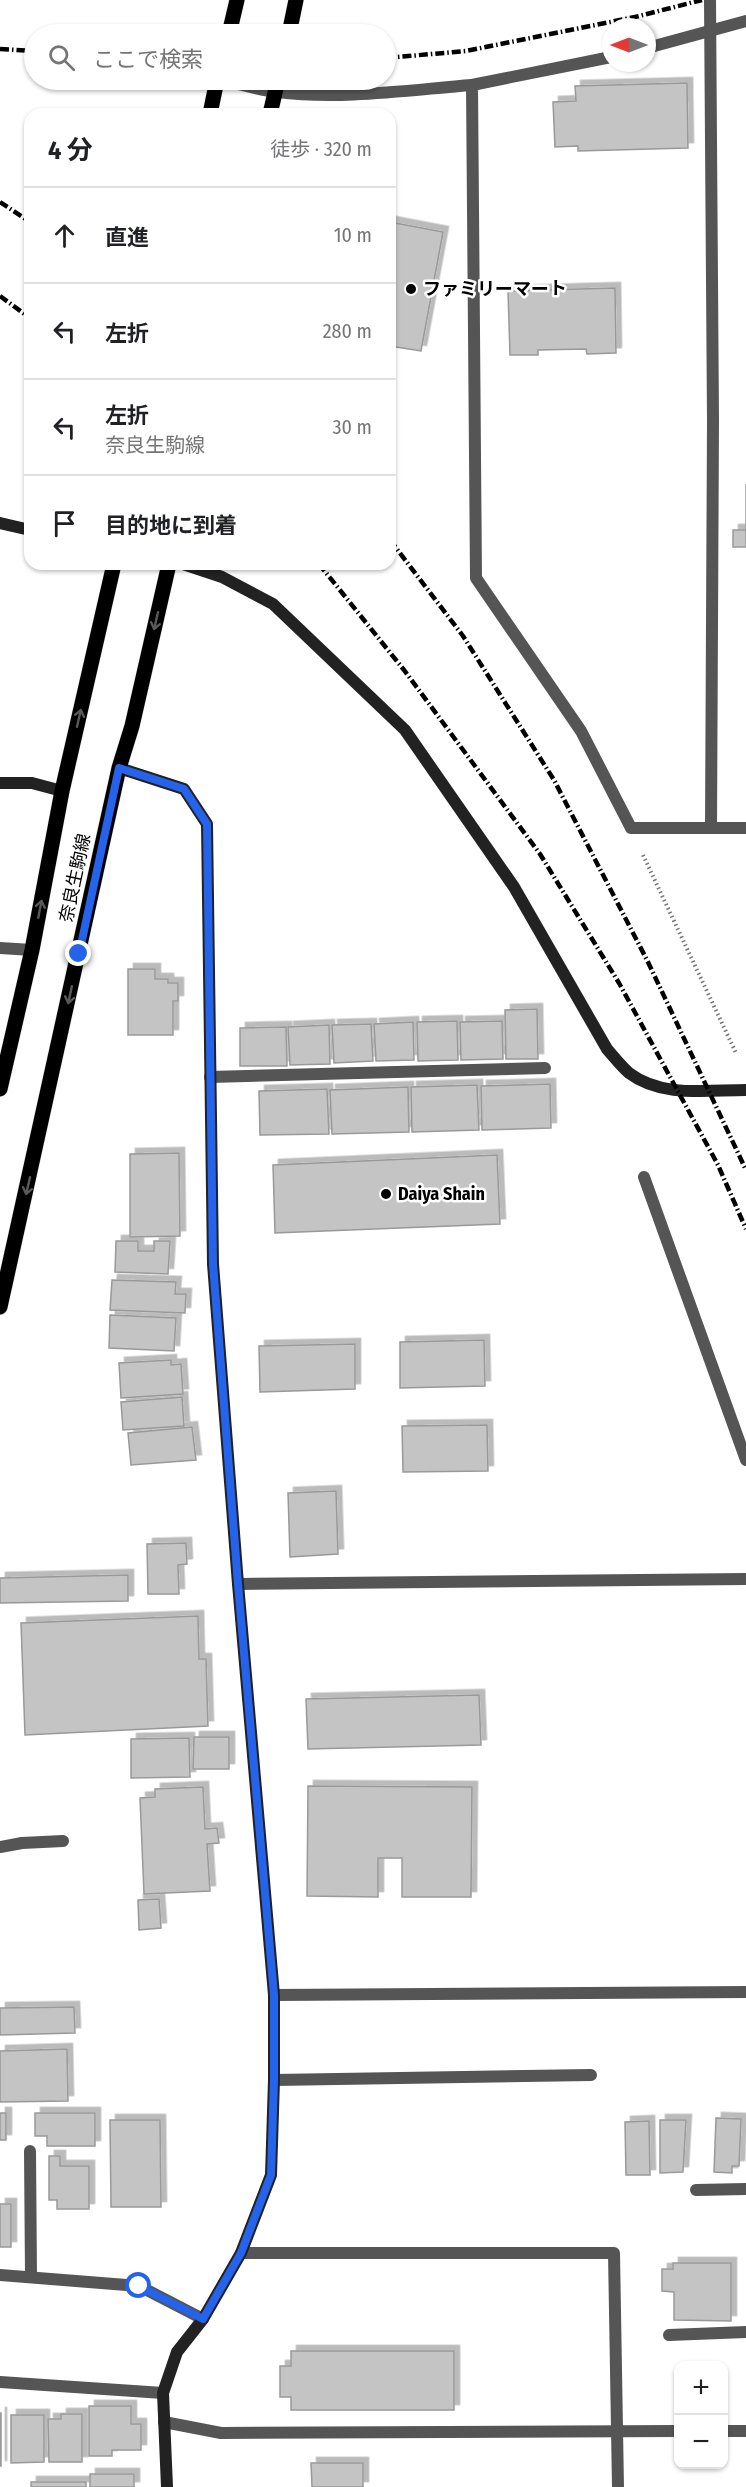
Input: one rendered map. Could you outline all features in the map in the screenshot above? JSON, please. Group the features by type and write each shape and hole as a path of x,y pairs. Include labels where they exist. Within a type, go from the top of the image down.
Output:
{"main road":[{"path":"231,24 237,0"},
{"path":"290,24 296,0"},
{"path":"211,108 215,90"},
{"path":"272,108 276,90"},
{"name":"奈良生駒線","path":"0,1089 7,1032 32,950 62,791 113,570"},
{"name":"奈良生駒線","path":"0,1307 119,768 132,726 168,570"}],"street":[{"path":"710,0 713,421 711,828"},
{"path":"656,46 746,21"},
{"path":"334,90 377,93 472,85 602,59"},
{"path":"472,85 476,578 581,731 631,828 746,828"},
{"path":"0,523 24,529"},
{"path":"201,570 222,577 273,604 405,730 514,887 607,1048 627,1071 642,1082 664,1090 746,1090"},
{"path":"119,768 184,789 207,824 213,1264 274,1995 271,2175 241,2253 203,2319 177,2352 163,2393 167,2487"},
{"path":"0,783 32,783 62,791"},
{"path":"0,948 32,950"},
{"path":"210,1077 545,1068"},
{"path":"644,1177 746,1460"},
{"path":"238,1584 746,1579"},
{"path":"0,1847 22,1843 63,1841"},
{"path":"274,1995 746,1992"},
{"path":"274,2080 591,2075"},
{"path":"30,2151 31,2276"},
{"path":"696,2190 746,2189"},
{"path":"241,2253 614,2253 618,2487"},
{"path":"0,2275 139,2286 203,2319"},
{"path":"669,2335 746,2332"},
{"path":"0,2382 163,2393"},
{"path":"164,2422 221,2433 674,2432"},
{"path":"728,2431 746,2431"}],"path":[{"path":"631,828 735,1053"}],"building":[{"path":"687,83 688,148 578,151 578,146 555,147 553,102 576,101 575,86"},
{"name":"ファミリーマート","path":"396,223 443,232 421,351 396,347"},
{"path":"615,288 616,353 587,354 586,349 538,350 538,355 510,355 508,291"},
{"path":"733,530 746,530 746,547 733,547"},
{"path":"128,969 155,969 155,979 168,979 168,983 178,983 178,1001 173,1001 173,1035 128,1035"},
{"path":"537,1009 538,1059 506,1059 505,1010"},
{"path":"457,1021 458,1060 418,1061 417,1022"},
{"path":"502,1021 503,1059 461,1060 460,1022"},
{"path":"413,1022 414,1060 376,1061 374,1024"},
{"path":"371,1024 373,1061 334,1063 332,1025"},
{"path":"329,1025 330,1064 290,1065 288,1027"},
{"path":"286,1027 287,1066 240,1066 240,1028"},
{"path":"550,1084 551,1128 482,1130 481,1086"},
{"path":"477,1085 479,1130 412,1132 411,1087"},
{"path":"408,1087 409,1132 332,1134 330,1090"},
{"path":"327,1089 329,1134 260,1135 259,1091"},
{"path":"179,1153 180,1236 130,1237 130,1154"},
{"name":"Daiya Shain","path":"497,1155 500,1224 275,1233 273,1165"},
{"path":"116,1241 138,1241 138,1251 154,1251 154,1241 170,1241 168,1274 115,1272"},
{"path":"112,1280 176,1282 175,1294 186,1294 185,1313 110,1310"},
{"path":"110,1315 176,1318 174,1351 109,1348"},
{"path":"484,1340 485,1386 400,1388 400,1342"},
{"path":"355,1344 355,1389 260,1392 259,1346"},
{"path":"171,1360 171,1365 181,1364 183,1394 121,1398 119,1363"},
{"path":"182,1397 184,1426 123,1430 121,1402"},
{"path":"487,1425 488,1471 403,1472 402,1426"},
{"path":"192,1427 196,1460 131,1465 128,1433"},
{"path":"336,1491 338,1554 290,1557 288,1493"},
{"path":"186,1543 187,1564 178,1565 179,1594 148,1594 147,1544"},
{"path":"128,1575 128,1601 0,1603 0,1578"},
{"path":"198,1616 199,1659 206,1659 208,1726 25,1735 21,1623"},
{"path":"479,1695 481,1745 308,1749 306,1699"},
{"path":"194,1737 229,1737 229,1769 193,1769"},
{"path":"189,1738 190,1777 131,1778 131,1739"},
{"path":"308,1786 472,1787 471,1897 402,1897 402,1858 378,1858 378,1897 307,1896"},
{"path":"203,1787 205,1829 217,1828 219,1843 207,1844 210,1891 144,1894 140,1798 155,1797 155,1789"},
{"path":"159,1899 161,1928 139,1930 138,1900"},
{"path":"74,2007 75,2033 0,2035 0,2008"},
{"path":"67,2049 68,2101 0,2102 0,2051"},
{"path":"0,2113 6,2113 6,2140 0,2140"},
{"path":"35,2113 95,2113 95,2146 47,2146 47,2136 35,2136"},
{"path":"716,2118 741,2119 739,2166 732,2166 732,2173 714,2172"},
{"path":"110,2120 160,2120 161,2207 111,2207"},
{"path":"660,2120 686,2120 683,2172 660,2173"},
{"path":"649,2121 650,2175 626,2175 625,2122"},
{"path":"49,2156 60,2156 60,2166 89,2166 89,2209 57,2209 57,2200 49,2200"},
{"path":"0,2204 11,2204 11,2247 0,2247"},
{"path":"673,2263 731,2263 731,2321 674,2320 674,2292 662,2291 662,2269 673,2269"},
{"path":"291,2351 454,2351 454,2410 291,2410 291,2397 280,2397 280,2366 291,2366"},
{"path":"89,2406 131,2406 131,2424 141,2424 141,2450 112,2450 112,2456 89,2456"},
{"path":"1,2413 1,2466 0,2466"},
{"path":"61,2414 82,2414 82,2462 49,2462 48,2419 61,2419"},
{"path":"11,2415 44,2415 44,2462 11,2463"},
{"path":"311,2463 363,2463 363,2487 312,2487"},
{"path":"90,2474 134,2474 134,2487 90,2487"},
{"path":"31,2482 86,2482 86,2487 31,2487"}],"railway":[{"path":"396,57 466,51 635,17 702,0"},
{"path":"0,49 24,50"},
{"path":"0,202 24,218"},
{"path":"0,296 24,314"},
{"path":"396,548 463,636 554,780 648,962 746,1170"},
{"path":"324,570 404,670 540,854 619,983 718,1165 746,1229"}],"place":[{"name":"ファミリーマート","path":"411,289"},
{"name":"Daiya Shain","path":"386,1194"}],"route":[{"path":"79,954 119,768 184,789 207,824 213,1264 274,1995 274,2080 271,2175 241,2253 203,2319 139,2286"}]}
